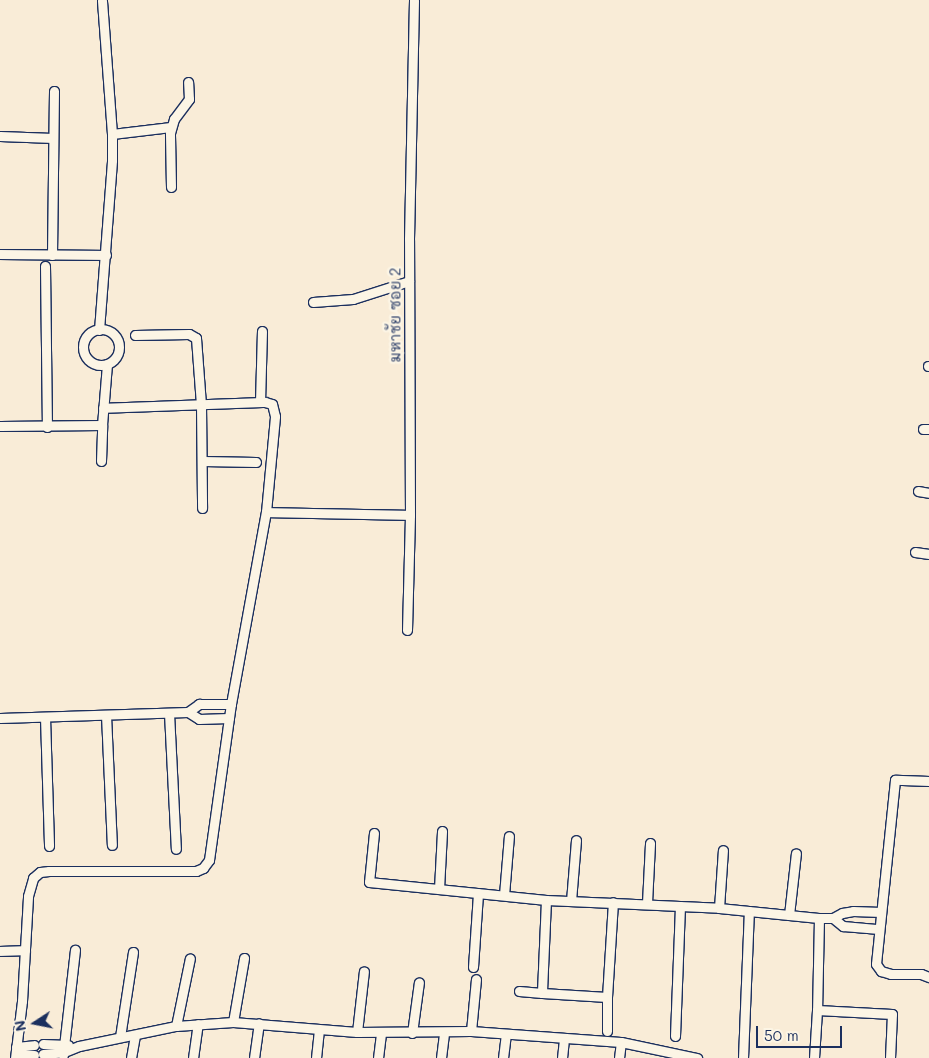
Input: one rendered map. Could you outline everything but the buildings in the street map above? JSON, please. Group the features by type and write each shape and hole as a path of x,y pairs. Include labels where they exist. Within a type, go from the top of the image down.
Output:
{"street":[{"path":"99,330 106,256 112,134 102,0"},
{"name":"มหาชัย ซอย 2","path":"407,630 410,515 409,281 414,0"},
{"path":"170,187 171,127 179,111 189,99 188,82"},
{"path":"52,255 54,91"},
{"path":"112,134 171,127"},
{"path":"0,136 53,138"},
{"path":"0,254 106,256"},
{"path":"45,266 47,426"},
{"path":"312,302 353,299 409,281"},
{"path":"99,330 110,332 118,341 116,358 107,364 94,364 89,360 84,348 88,336 99,330"},
{"path":"260,402 262,331"},
{"path":"135,335 189,334 196,338 202,405 202,508"},
{"path":"101,461 107,364"},
{"path":"16,1053 30,887 33,878 40,872 187,872 203,868 209,860 214,836 231,704 266,512 275,416 272,404 260,402 104,408"},
{"path":"0,426 102,425"},
{"path":"202,461 256,462"},
{"path":"918,491 929,493"},
{"path":"266,512 410,515"},
{"path":"915,552 929,554"},
{"path":"0,718 188,712 200,704 231,704"},
{"path":"188,712 199,719 229,718"},
{"path":"169,713 176,849"},
{"path":"106,715 112,845"},
{"path":"45,717 48,846"},
{"path":"929,781 896,780 876,964 882,971 891,974 921,974 929,977"},
{"path":"439,889 442,831"},
{"path":"374,833 369,882 546,900 647,903 819,918 833,918 848,912 881,912"},
{"path":"504,895 509,836"},
{"path":"571,900 576,840"},
{"path":"647,903 650,842"},
{"path":"719,908 723,850"},
{"path":"789,915 796,853"},
{"path":"473,967 478,893"},
{"path":"542,993 546,900"},
{"path":"606,1031 612,902"},
{"path":"675,1036 680,906"},
{"path":"743,1058 750,911"},
{"path":"814,1058 819,918"},
{"path":"833,918 843,926 879,929"},
{"path":"0,951 25,950"},
{"path":"64,1051 76,950"},
{"path":"120,1037 133,952"},
{"path":"176,1026 190,958"},
{"path":"233,1022 244,958"},
{"path":"357,1032 364,971"},
{"path":"471,1031 476,979"},
{"path":"412,1033 419,982"},
{"path":"518,991 608,997"},
{"path":"817,1010 892,1014 890,1058"},
{"path":"16,1053 38,1055 176,1026 233,1022 357,1032 471,1031 621,1042 674,1056 697,1058"},
{"path":"254,1058 259,1023"},
{"path":"192,1058 198,1024"},
{"path":"316,1058 319,1030"},
{"path":"378,1058 381,1032"},
{"path":"441,1058 444,1032"},
{"path":"131,1058 135,1035"},
{"path":"503,1058 506,1035"},
{"path":"562,1058 564,1039"},
{"path":"618,1058 621,1042"},
{"path":"16,1053 38,1044 64,1051"}]}
